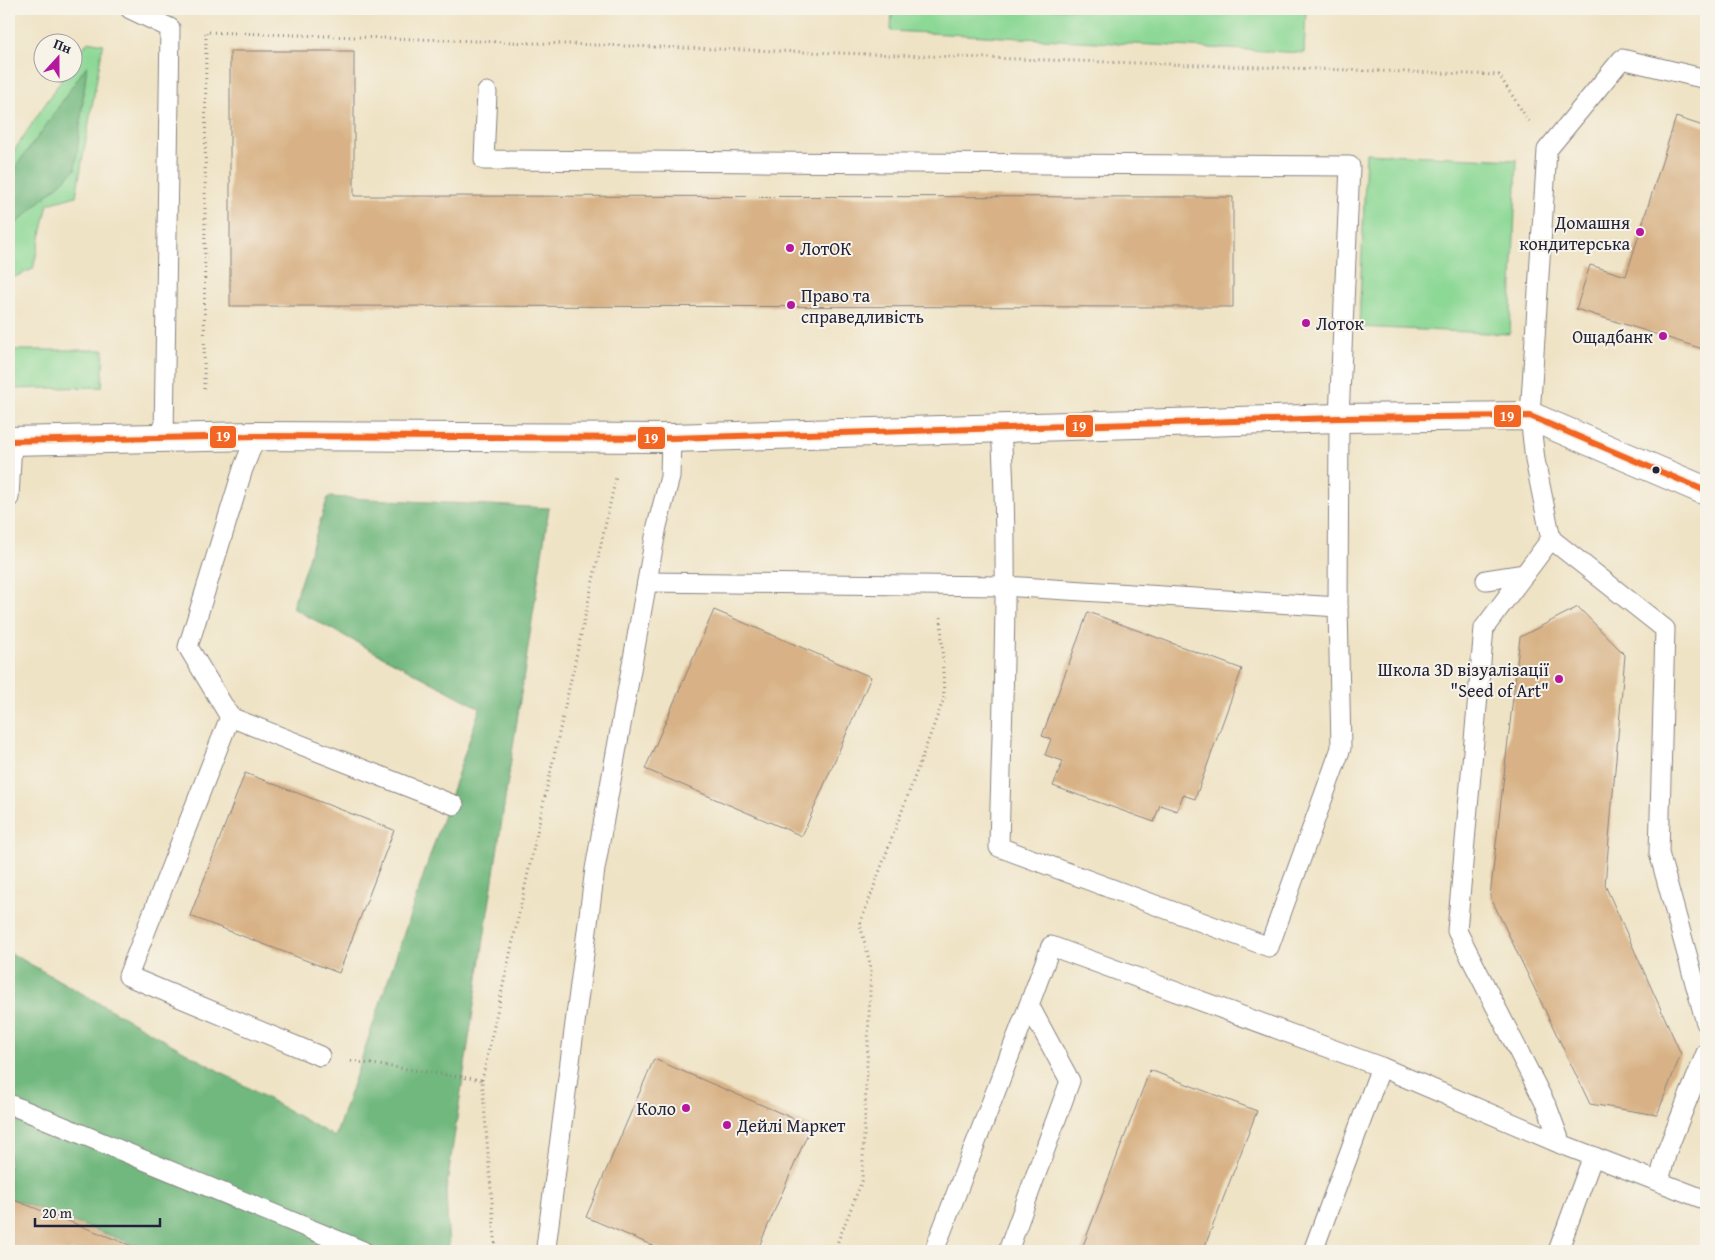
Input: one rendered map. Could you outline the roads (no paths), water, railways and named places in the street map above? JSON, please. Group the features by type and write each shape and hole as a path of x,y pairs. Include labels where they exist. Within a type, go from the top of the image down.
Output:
{"street":[{"path":"10,441 256,436 671,438 1339,418 1530,416 1706,491"}],"lane":[{"path":"130,9 170,28 164,437"},
{"path":"1706,79 1622,59 1547,150 1530,416 1535,460 1551,539 1665,629 1659,852 1706,1023"},
{"path":"487,92 484,160 1350,166 1339,418 1338,607 1340,748 1269,947 998,847 1004,586 1004,474 1001,429"},
{"path":"256,436 243,469 188,647 230,716 454,805"},
{"path":"547,1251 546,1246 595,869 657,526 670,477 671,438"},
{"path":"9,498 10,441"},
{"path":"1551,539 1484,628 1457,931 1548,1109 1561,1144"},
{"path":"1486,580 1525,574"},
{"path":"647,582 1004,586 1338,607"},
{"path":"230,716 128,976 320,1056"},
{"path":"934,1251 1030,1006 1051,946 1381,1067 1561,1144 1706,1200"},
{"path":"1008,1251 1070,1081 1030,1006"},
{"path":"1659,1181 1667,1151 1706,1053"},
{"path":"1313,1251 1381,1067"},
{"path":"9,1104 363,1251"},
{"path":"1558,1251 1593,1156"}],"place":[{"name":"Домашня кондитерська","path":"1640,232"},
{"name":"ЛотОК","path":"790,248"},
{"name":"Право та справедливість","path":"791,305"},
{"name":"Лоток","path":"1306,323"},
{"name":"Ощадбанк","path":"1663,336"},
{"name":"Школа 3D візуалізації \"Seed of Art\"","path":"1559,679"},
{"name":"Коло","path":"686,1108"},
{"name":"Дейлі Маркет","path":"727,1125"}]}
